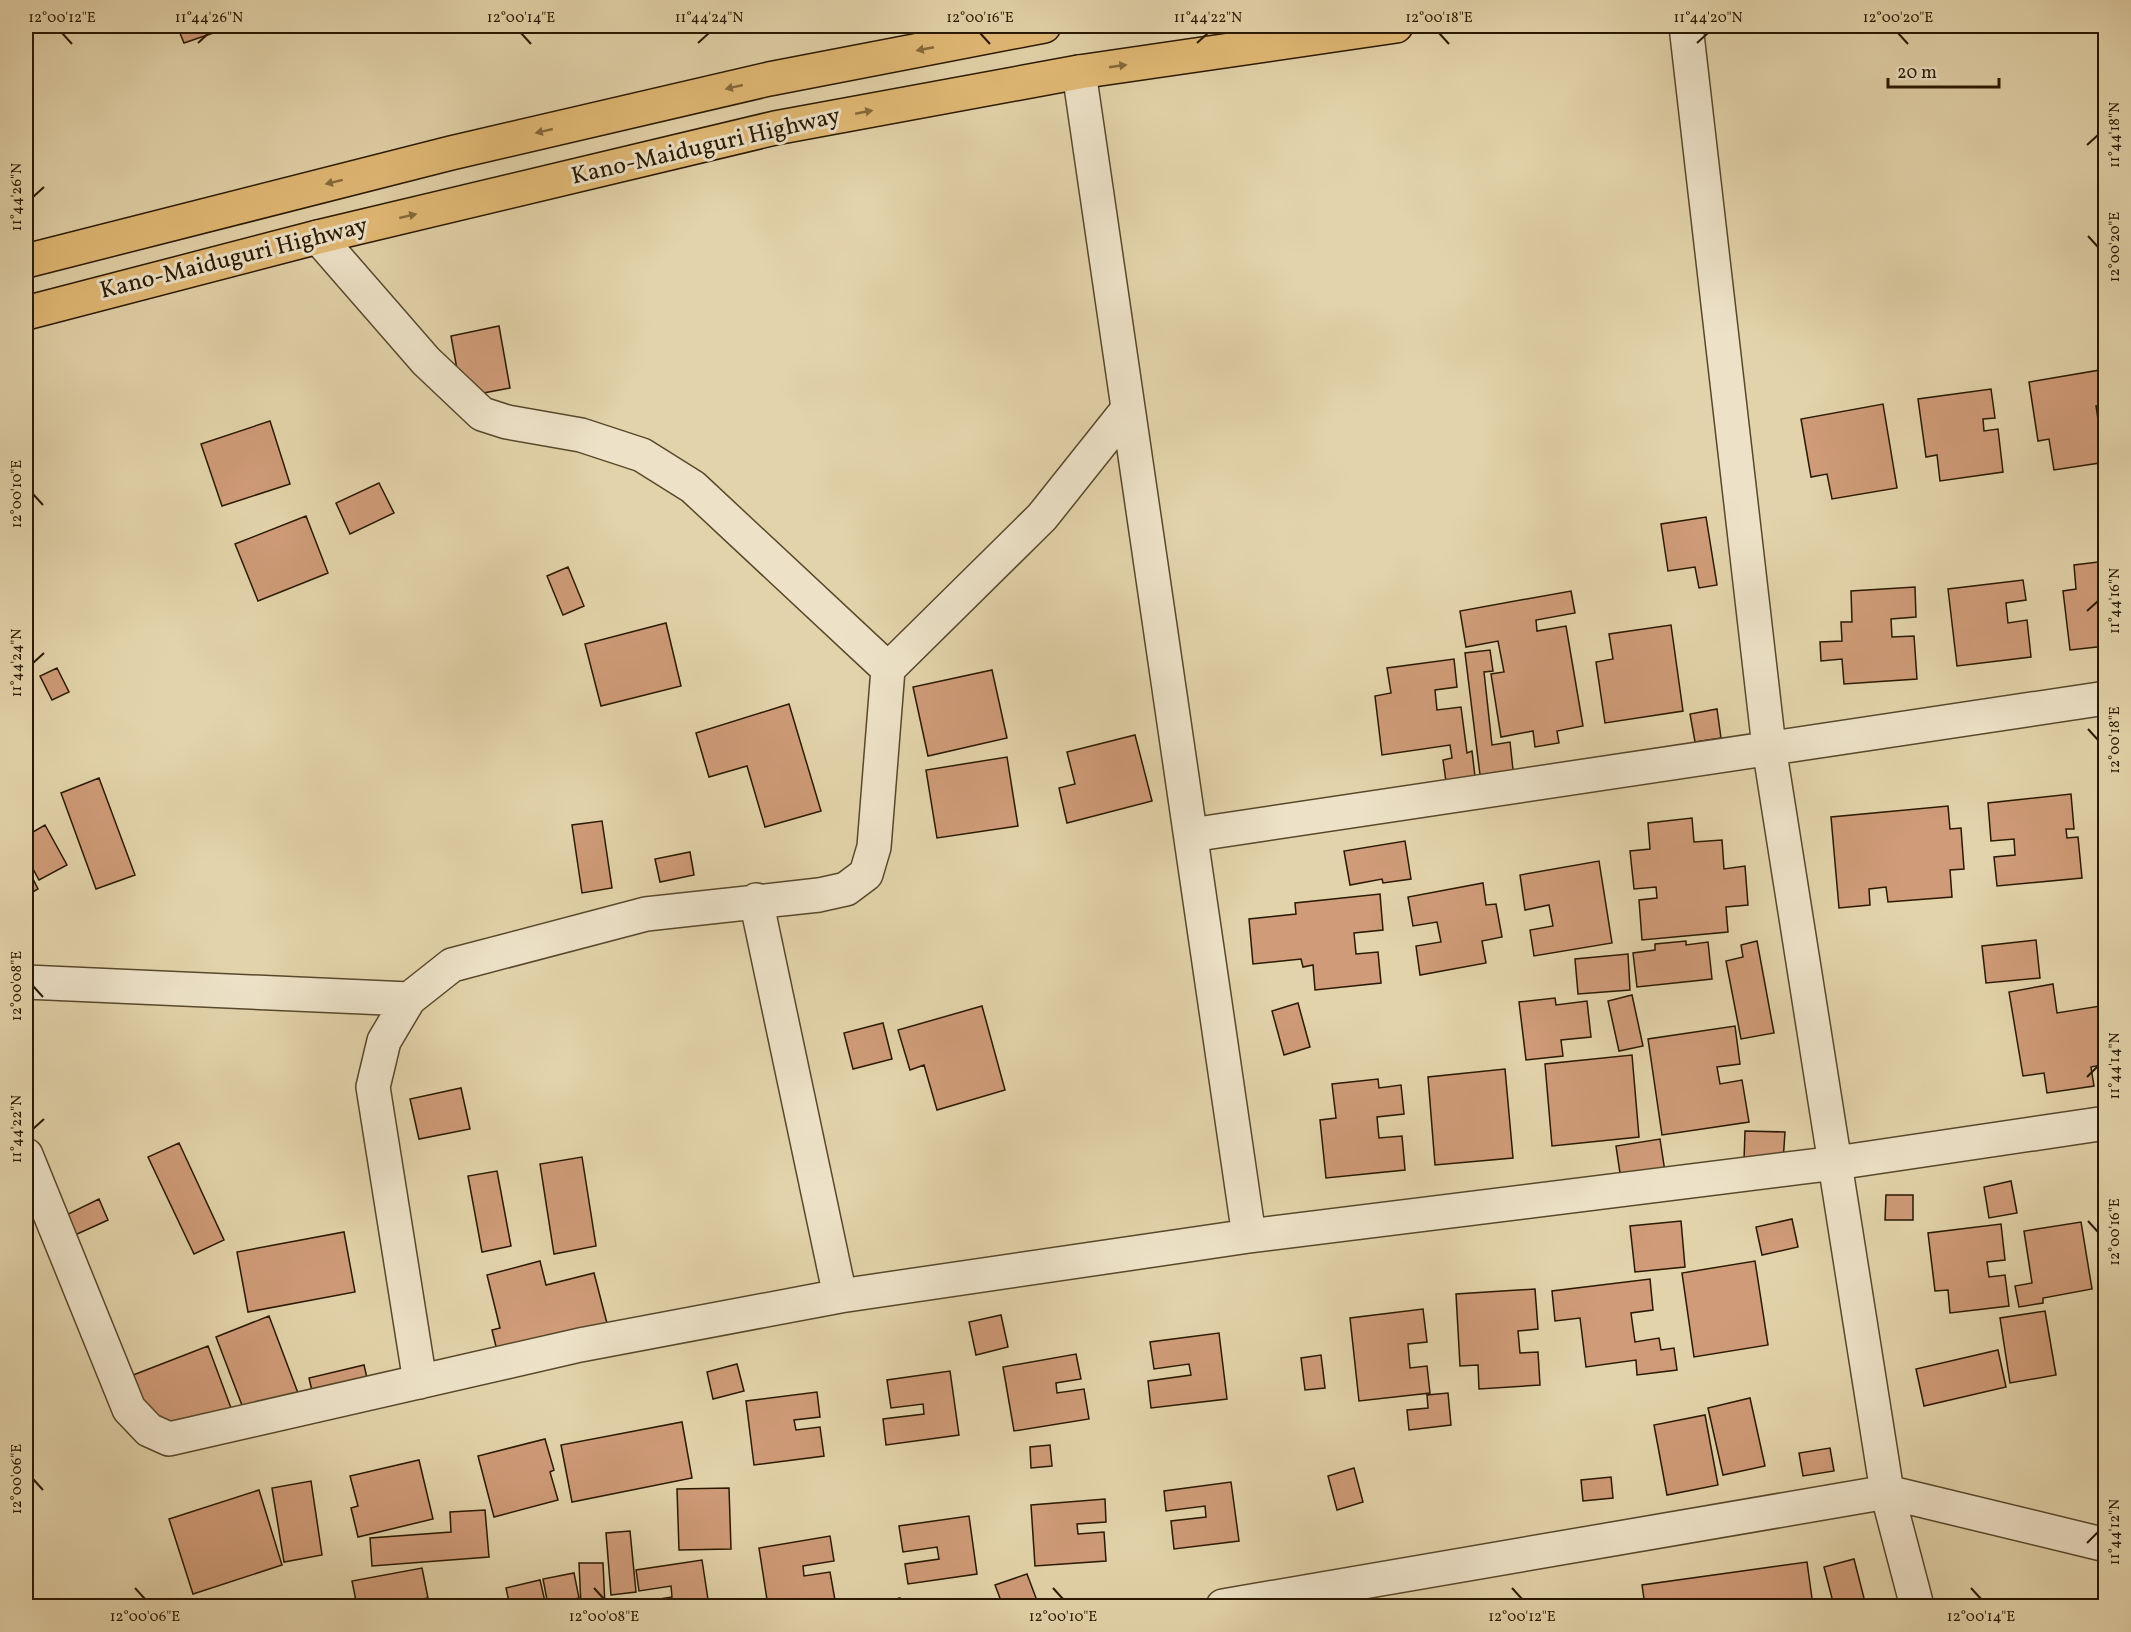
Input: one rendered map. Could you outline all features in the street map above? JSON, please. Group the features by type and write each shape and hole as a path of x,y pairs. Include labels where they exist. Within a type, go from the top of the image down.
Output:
{"highway":[{"name":"Kano-Maiduguri Highway","path":"26,261 451,153 758,82 1044,26"},
{"name":"Kano-Maiduguri Highway","path":"26,313 318,237 775,128 1079,72 1396,26"}],"street":[{"path":"1686,26 1769,747 1887,1492 1917,1606"},
{"path":"1079,72 1249,1236"},
{"path":"318,237 426,361 482,414 507,422 581,435 642,455 693,487 888,669"},
{"path":"420,1382 374,1087 384,1041 410,999 452,965 646,914 756,900 819,895 846,889 866,874 874,847 888,669 1042,517 1128,409"},
{"path":"1191,835 2106,698"},
{"path":"756,900 840,1296"},
{"path":"26,982 410,999"},
{"path":"26,1155 129,1409 149,1430 169,1439 579,1345 840,1296 1249,1236 1836,1163 2106,1123"},
{"path":"1223,1606 1887,1492 2106,1545"}],"building":[{"path":"177,26 221,26 222,30 184,43"},
{"path":"26,45 30,60 26,61"},
{"path":"499,326 510,388 462,397 451,336"},
{"path":"2106,369 2106,405 2096,406 2099,426 2106,425 2106,462 2054,470 2049,439 2038,441 2029,382"},
{"path":"1991,389 1995,418 1983,419 1984,431 1998,429 2003,472 1940,481 1937,455 1926,457 1918,399"},
{"path":"1883,404 1897,488 1832,499 1827,474 1811,477 1801,419"},
{"path":"270,421 290,484 222,506 201,444"},
{"path":"379,483 394,513 350,534 336,503"},
{"path":"306,516 328,573 258,601 235,544"},
{"path":"1706,517 1717,585 1699,588 1695,567 1668,571 1661,524"},
{"path":"2106,561 2106,646 2070,650 2063,591 2076,589 2074,565"},
{"path":"568,567 584,606 563,615 547,576"},
{"path":"2023,580 2026,600 2006,603 2008,623 2027,620 2031,657 1957,666 1948,589"},
{"path":"1915,587 1916,617 1891,619 1892,637 1914,636 1917,679 1844,684 1842,659 1821,661 1820,642 1842,641 1841,622 1852,622 1851,591"},
{"path":"1571,591 1575,613 1536,620 1537,631 1566,626 1583,726 1557,731 1559,743 1535,747 1533,731 1501,737 1491,674 1504,672 1498,641 1466,647 1460,611"},
{"path":"666,623 681,686 601,706 585,644"},
{"path":"1671,625 1683,711 1605,723 1596,662 1613,659 1609,634"},
{"path":"1490,650 1493,671 1484,672 1492,745 1510,742 1514,779 1481,783 1465,653"},
{"path":"1454,659 1457,687 1435,690 1437,710 1461,707 1467,753 1472,751 1476,785 1447,789 1443,760 1452,758 1450,745 1382,755 1375,696 1391,693 1387,668"},
{"path":"57,668 69,692 52,700 40,676"},
{"path":"992,670 1007,738 928,756 913,687"},
{"path":"789,704 821,811 765,827 747,766 709,777 696,733"},
{"path":"1717,709 1721,738 1695,742 1690,714"},
{"path":"1135,735 1152,801 1067,823 1059,788 1075,784 1067,752"},
{"path":"1007,757 1018,826 937,838 926,770"},
{"path":"99,778 135,875 96,889 61,793"},
{"path":"2101,789 2106,789 2106,823 2103,823"},
{"path":"2071,794 2074,829 2066,829 2067,838 2078,837 2082,878 1997,886 1994,857 2015,855 2014,839 1991,841 1988,803"},
{"path":"1948,806 1950,829 1961,828 1964,869 1950,870 1952,897 1888,902 1886,887 1869,889 1870,905 1839,908 1831,817"},
{"path":"1692,818 1694,842 1722,840 1724,869 1745,866 1748,905 1726,907 1728,932 1642,940 1639,900 1657,898 1656,887 1634,889 1630,851 1650,849 1648,823"},
{"path":"602,821 612,888 582,893 572,825"},
{"path":"45,825 67,865 39,880 26,856 26,836"},
{"path":"1405,841 1411,879 1383,883 1382,879 1350,885 1344,851"},
{"path":"690,852 694,875 660,882 655,859"},
{"path":"1599,861 1612,943 1534,956 1530,930 1553,926 1549,905 1525,910 1520,875"},
{"path":"26,865 38,889 26,896"},
{"path":"1483,883 1486,905 1496,904 1502,937 1482,941 1486,963 1420,975 1416,946 1441,942 1437,922 1413,926 1408,897"},
{"path":"1380,894 1383,930 1354,933 1356,954 1378,952 1381,983 1315,990 1313,965 1303,967 1301,959 1253,964 1249,919 1296,914 1295,903"},
{"path":"2036,940 2040,978 1986,983 1982,946"},
{"path":"1686,941 1686,945 1708,942 1712,979 1637,987 1633,953 1655,950 1655,944"},
{"path":"1757,941 1774,1033 1741,1039 1726,961 1743,957 1741,945"},
{"path":"1628,954 1630,990 1578,994 1575,959"},
{"path":"2053,984 2057,1013 2100,1006 2106,1039 2106,1064 2091,1067 2094,1086 2047,1093 2044,1073 2023,1076 2009,992"},
{"path":"1632,995 1643,1046 1619,1051 1608,1001"},
{"path":"1555,998 1556,1005 1587,1001 1591,1037 1561,1040 1563,1056 1526,1060 1519,1002"},
{"path":"1298,1003 1310,1047 1284,1055 1272,1011"},
{"path":"982,1006 1005,1090 937,1110 924,1065 910,1070 898,1030"},
{"path":"883,1023 892,1059 853,1069 844,1033"},
{"path":"1735,1026 1740,1064 1717,1067 1720,1084 1742,1080 1749,1122 1662,1135 1648,1039"},
{"path":"1632,1055 1639,1137 1552,1146 1545,1064"},
{"path":"1505,1069 1513,1158 1435,1165 1428,1077"},
{"path":"1378,1079 1379,1088 1401,1085 1404,1114 1377,1117 1379,1138 1402,1136 1405,1170 1326,1178 1320,1120 1336,1118 1332,1084"},
{"path":"461,1088 470,1129 419,1139 410,1099"},
{"path":"1745,1131 1785,1132 1783,1162 1744,1161"},
{"path":"1660,1139 1665,1172 1621,1180 1616,1146"},
{"path":"179,1143 224,1240 194,1254 148,1157"},
{"path":"582,1157 596,1246 554,1254 540,1164"},
{"path":"497,1171 511,1246 482,1252 468,1176"},
{"path":"2011,1181 2017,1213 1989,1218 1984,1187"},
{"path":"1886,1195 1913,1195 1913,1220 1885,1220"},
{"path":"99,1199 108,1220 75,1235 66,1215"},
{"path":"1792,1219 1798,1247 1762,1255 1756,1227"},
{"path":"1681,1221 1685,1267 1635,1272 1630,1226"},
{"path":"2081,1222 2092,1289 2043,1298 2043,1303 2019,1307 2015,1286 2032,1283 2024,1231"},
{"path":"2001,1224 2005,1260 1987,1262 1989,1277 2005,1275 2009,1306 1950,1313 1948,1290 1935,1291 1928,1233"},
{"path":"344,1232 355,1292 248,1312 237,1252"},
{"path":"540,1261 546,1285 594,1273 609,1331 499,1359 492,1330 500,1328 487,1275"},
{"path":"1755,1261 1768,1345 1694,1357 1682,1273"},
{"path":"1650,1279 1653,1310 1631,1313 1635,1342 1659,1338 1661,1350 1674,1348 1677,1370 1637,1375 1636,1360 1586,1367 1580,1318 1555,1321 1552,1291"},
{"path":"1535,1289 1538,1329 1518,1331 1520,1353 1538,1352 1540,1385 1479,1389 1478,1365 1460,1366 1456,1294"},
{"path":"1423,1309 1427,1342 1408,1344 1410,1368 1427,1366 1430,1393 1359,1401 1350,1318"},
{"path":"2045,1311 2056,1375 2010,1383 2000,1318"},
{"path":"1001,1315 1008,1347 976,1355 969,1322"},
{"path":"269,1316 301,1401 248,1421 216,1337"},
{"path":"1219,1333 1227,1399 1151,1408 1148,1381 1191,1375 1189,1364 1154,1369 1150,1342"},
{"path":"208,1346 234,1416 153,1446 128,1377"},
{"path":"1998,1350 2006,1387 1924,1406 1916,1369"},
{"path":"1076,1354 1081,1379 1056,1383 1057,1393 1084,1389 1089,1419 1014,1431 1003,1367"},
{"path":"1321,1355 1325,1388 1305,1390 1301,1358"},
{"path":"737,1364 744,1391 713,1399 707,1372"},
{"path":"364,1365 371,1395 316,1408 309,1378"},
{"path":"950,1371 959,1435 886,1445 883,1419 924,1414 923,1404 891,1408 887,1380"},
{"path":"817,1392 820,1417 794,1420 796,1430 820,1427 824,1456 754,1465 746,1401"},
{"path":"1448,1393 1451,1425 1409,1430 1407,1410 1428,1408 1427,1395"},
{"path":"1750,1398 1765,1466 1723,1475 1708,1408"},
{"path":"1705,1415 1718,1485 1667,1495 1654,1425"},
{"path":"682,1422 692,1478 572,1502 561,1445"},
{"path":"545,1439 554,1470 550,1472 558,1500 494,1517 478,1456"},
{"path":"1050,1445 1052,1466 1031,1468 1030,1447"},
{"path":"1830,1448 1834,1471 1803,1476 1799,1453"},
{"path":"419,1460 433,1519 358,1537 351,1508 358,1506 350,1476"},
{"path":"1354,1468 1363,1502 1337,1510 1328,1476"},
{"path":"1611,1477 1613,1498 1583,1501 1581,1480"},
{"path":"311,1481 322,1555 284,1562 272,1488"},
{"path":"1231,1482 1239,1541 1174,1549 1171,1521 1206,1517 1205,1506 1166,1511 1164,1491"},
{"path":"729,1488 731,1549 679,1550 677,1489"},
{"path":"259,1490 282,1565 193,1594 169,1519"},
{"path":"1105,1499 1106,1522 1077,1524 1078,1534 1104,1532 1106,1561 1035,1566 1031,1505"},
{"path":"485,1510 489,1557 372,1566 370,1538 451,1532 450,1512"},
{"path":"969,1516 977,1574 908,1584 905,1564 939,1559 937,1547 903,1552 899,1526"},
{"path":"630,1531 636,1592 611,1595 606,1533"},
{"path":"830,1536 834,1561 803,1566 804,1576 830,1572 835,1600 803,1606 768,1606 759,1548"},
{"path":"1854,1559 1866,1606 1834,1606 1824,1567"},
{"path":"702,1560 709,1606 641,1606 640,1602 672,1597 671,1586 639,1591 636,1570"},
{"path":"1807,1562 1813,1606 1645,1606 1642,1585"},
{"path":"579,1563 603,1563 605,1606 581,1606"},
{"path":"422,1568 428,1598 385,1606 357,1606 352,1581"},
{"path":"574,1573 579,1598 548,1605 543,1579"},
{"path":"1027,1574 1039,1606 1003,1606 995,1585"},
{"path":"540,1580 546,1606 510,1606 506,1588"},
{"path":"900,1598 902,1606 871,1606 871,1605"}]}
